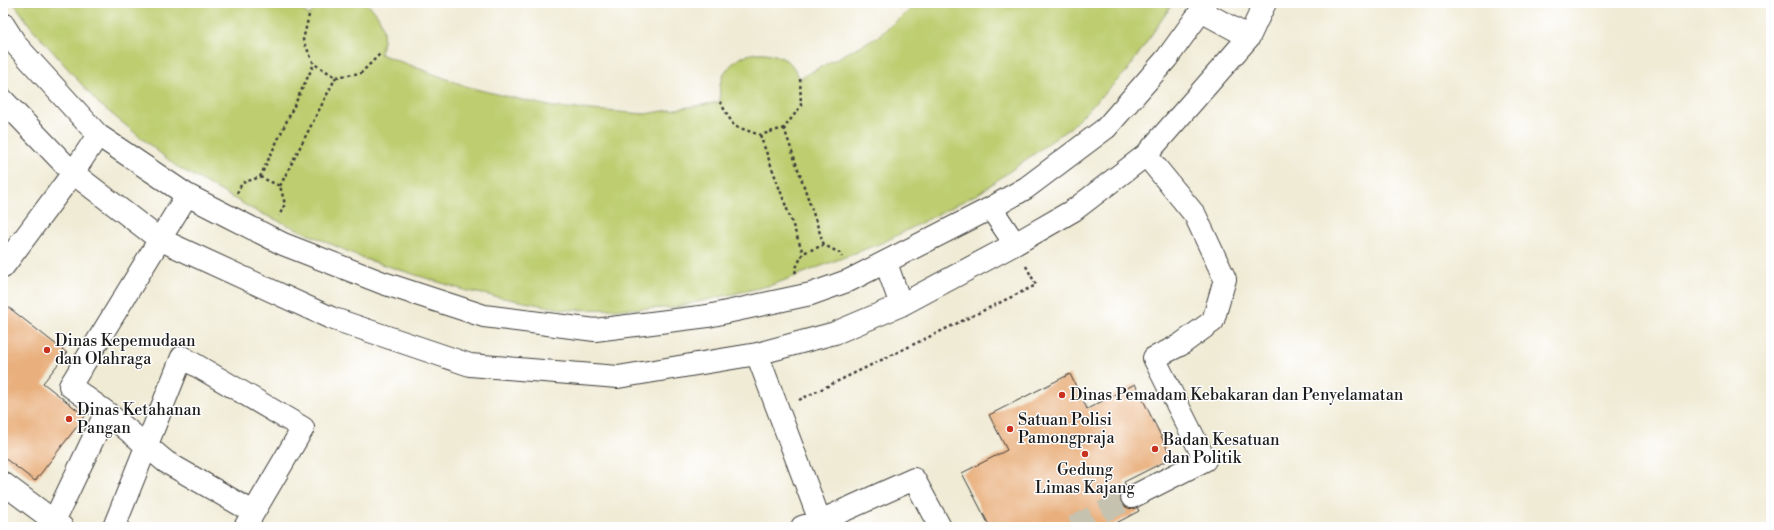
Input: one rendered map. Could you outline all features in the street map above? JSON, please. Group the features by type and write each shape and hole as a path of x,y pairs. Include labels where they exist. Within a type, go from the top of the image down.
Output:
{"street":[{"path":"3,100 73,174 159,239 332,318 470,365 618,377 757,354 835,333 901,305 1015,244 1074,210 1146,155 1249,37 1266,3"},
{"path":"3,24 17,46 98,135 188,195 226,215 269,237 383,283 484,316 595,330 708,316 805,296 850,280 886,263 1026,188 1106,128 1166,58 1203,7 1249,37"},
{"path":"3,267 73,174 98,135"},
{"path":"1132,497 1205,460 1154,358 1180,345 1213,321 1224,279 1195,215 1146,155"},
{"path":"114,527 146,445 182,357 303,428 250,520 166,462 146,445 106,412 70,386 159,239 188,195"},
{"path":"991,208 1015,244"},
{"path":"886,263 901,305"},
{"path":"757,354 811,524 914,479 940,527"},
{"path":"3,483 58,524 106,412"}],"path":[{"path":"309,15 304,40 314,64 336,76 361,72 380,54"},
{"path":"260,177 314,64"},
{"path":"269,237 285,204 280,186 336,76"},
{"path":"720,102 734,126 760,135 784,128 801,106 800,78"},
{"path":"784,128 824,245 840,253 850,280"},
{"path":"760,135 803,253"},
{"path":"226,215 242,183 260,177 280,186"},
{"path":"794,402 1036,285 1015,244"},
{"path":"805,296 795,270 803,253 824,245"}],"green space":[{"path":"14,3 292,3 309,15 321,3 365,3 379,18 383,28 383,43 380,54 471,88 553,107 645,114 720,102 720,84 725,73 731,65 740,58 749,54 760,53 780,57 793,66 800,78 877,37 918,3 1173,3 1127,71 1071,127 981,192 884,242 772,285 672,308 566,310 467,291 365,259 256,211 176,166 98,103 31,27"}],"building":[{"path":"3,303 67,353 43,383 85,416 35,481 3,457"},
{"name":"Gedung Limas Kajang","path":"1070,374 1087,409 1135,384 1172,458 1124,482 1139,511 1109,527 1046,527 1044,523 1036,527 990,527 962,473 1007,450 989,415"}],"tunnel":[{"path":"1073,527 1132,497"}],"place":[{"name":"Dinas Kepemudaan dan Olahraga","path":"47,350"},
{"name":"Dinas Pemadam Kebakaran dan Penyelamatan","path":"1062,395"},
{"name":"Dinas Ketahanan Pangan","path":"69,419"},
{"name":"Satuan Polisi Pamongpraja","path":"1010,429"},
{"name":"Badan Kesatuan dan Politik","path":"1155,449"},
{"name":"Gedung Limas Kajang","path":"1085,454"}]}
